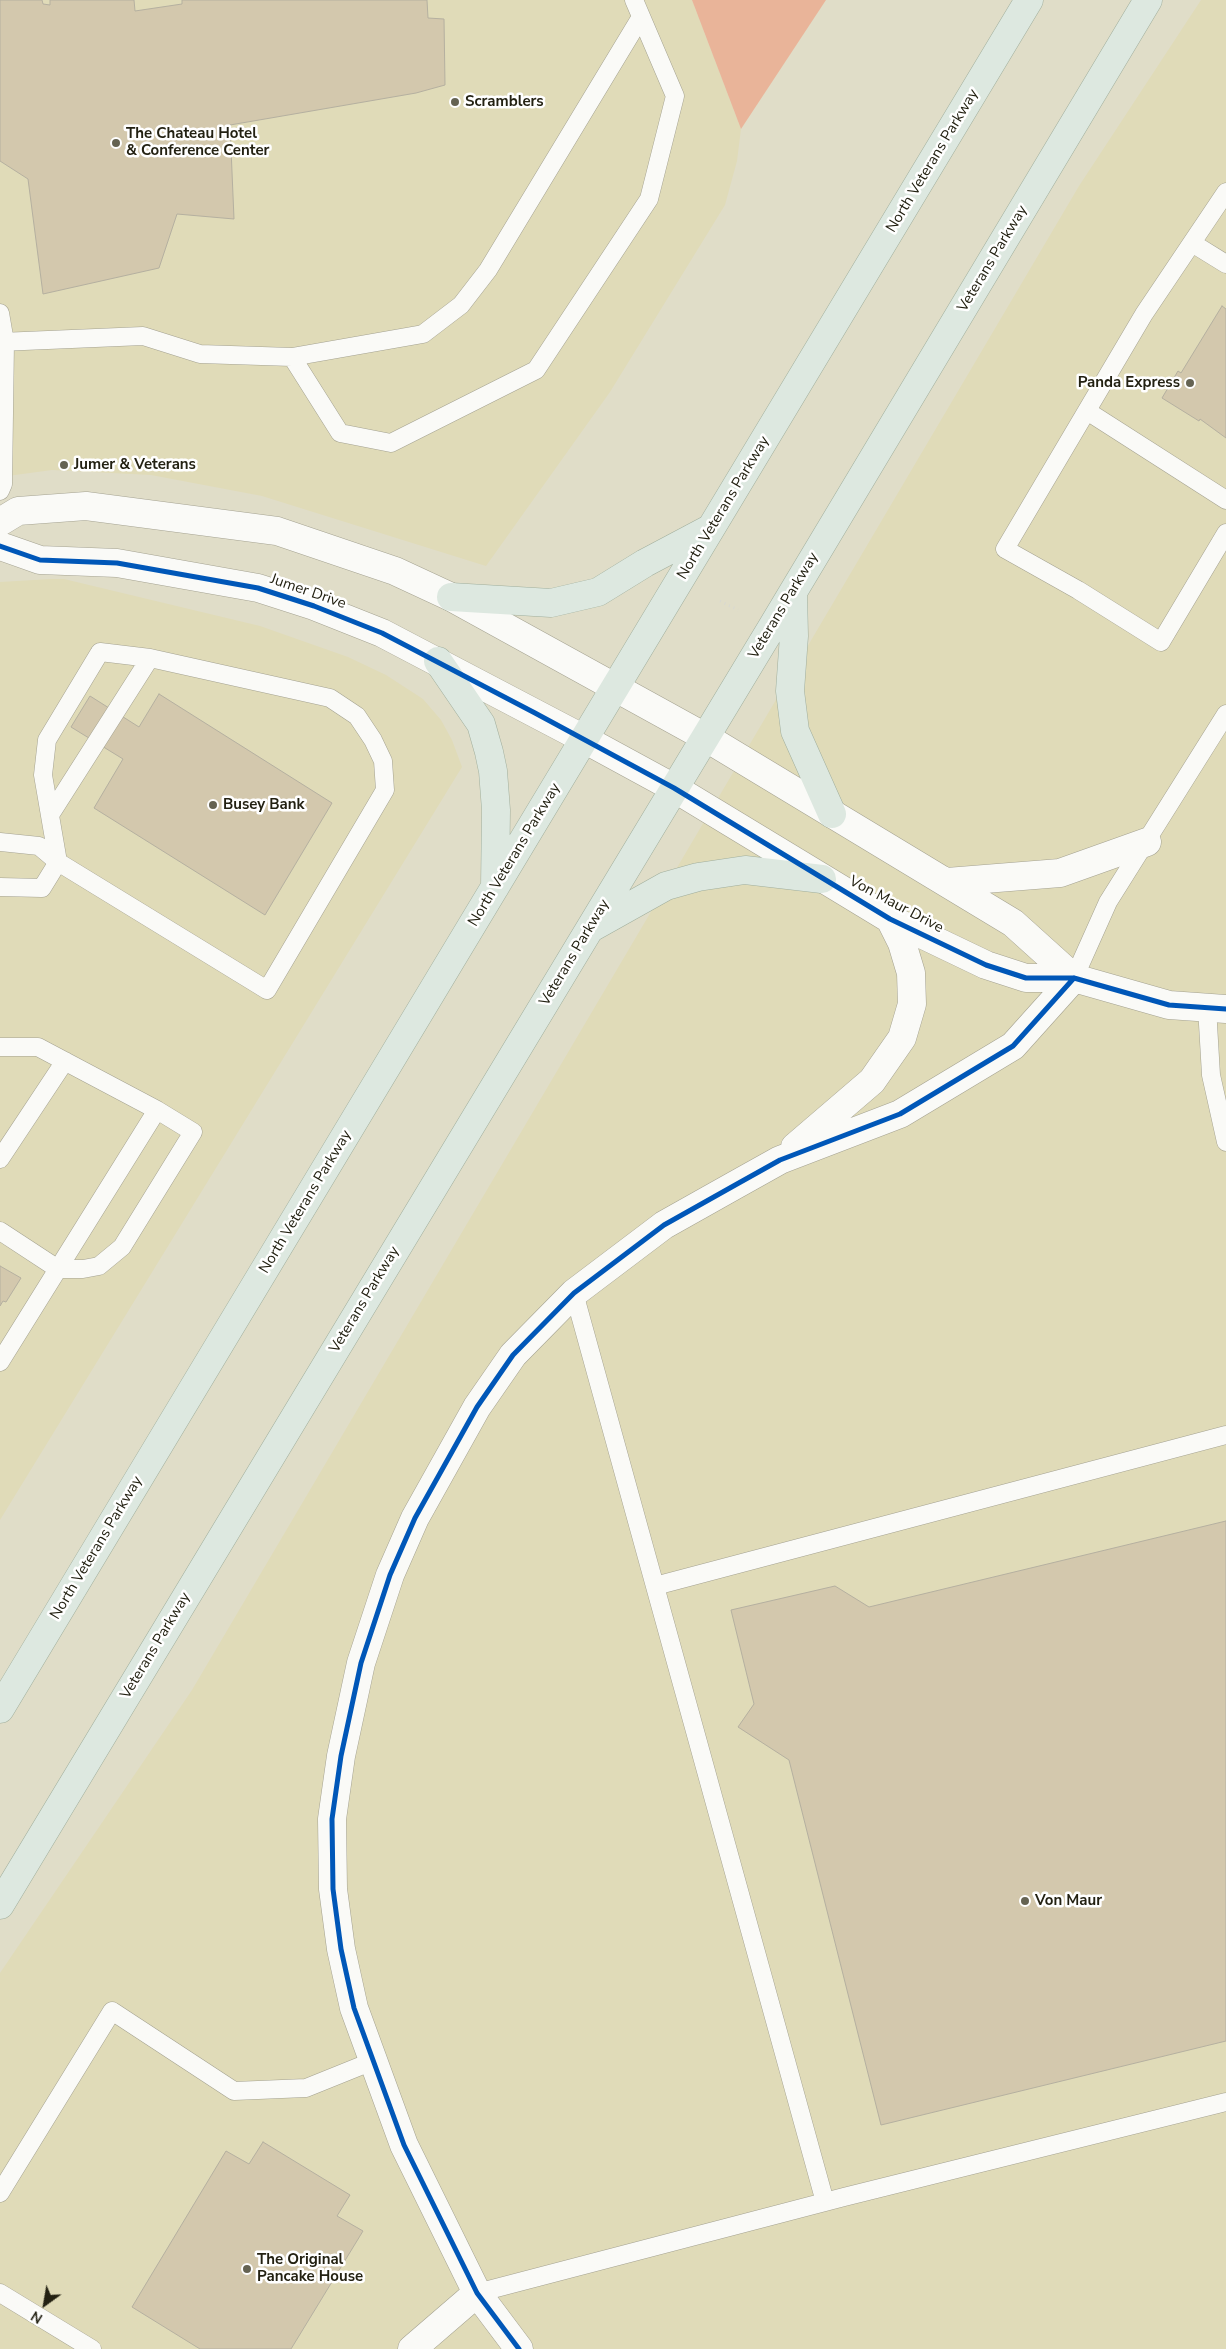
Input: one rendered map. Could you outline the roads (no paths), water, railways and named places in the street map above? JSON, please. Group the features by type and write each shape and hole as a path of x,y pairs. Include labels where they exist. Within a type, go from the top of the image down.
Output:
{"highway":[{"name":"North Veterans Parkway","path":"0,1709 1029,0"},
{"name":"Veterans Parkway","path":"0,1905 793,592 1148,0"},
{"path":"451,597 551,603 598,592 645,563 711,528"},
{"path":"793,592 794,636 790,691 795,731 832,814"},
{"path":"438,661 481,724 489,752 493,771 496,810 495,889"},
{"path":"589,929 666,886 698,877 746,870 822,879"}],"street":[{"path":"0,522 18,511 86,506 277,531 395,571 451,597 705,736"},
{"name":"Jumer Drive","path":"0,546 40,560 117,563 258,588 314,606 382,633 584,739"},
{"name":"Von Maur Drive","path":"705,736 1013,923 1074,978"},
{"name":"Von Maur Drive","path":"584,739 674,788 822,879 890,918 986,965 1026,978 1074,978 1169,1005 1217,1008"},
{"path":"947,882 1060,873 1147,842"},
{"path":"780,1160 872,1081 902,1038 912,1004 911,973 902,943 890,918"},
{"path":"518,2349 477,2293 404,2145 354,2008 341,1949 333,1889 332,1819 341,1756 361,1663 390,1575 412,1526 477,1408 513,1356 574,1293 664,1225 780,1160 900,1114 1013,1046 1074,978"},
{"path":"412,2349 477,2293"}],"lane":[{"path":"292,357 340,433 391,443 536,370 650,199 675,96 634,0"},
{"path":"3,342 143,336 200,354 292,357 423,334 460,305 488,270 641,16"},
{"path":"1226,192 1144,314 1005,549 1078,590 1161,642 1226,532"},
{"path":"1192,243 1226,264"},
{"path":"0,313 3,342 3,484 0,491"},
{"path":"1087,411 1226,500"},
{"path":"0,842 39,846 58,862 267,990 385,790 383,761 373,740 357,716 330,698 150,658 100,652 47,740 43,775 58,862 42,888 0,887"},
{"path":"50,815 150,658"},
{"path":"1074,978 1108,902 1226,714"},
{"path":"1217,1008 1211,1075 1225,1134"},
{"path":"0,1047 38,1047 157,1110 193,1132 122,1247 99,1266 83,1269 58,1269 0,1231"},
{"path":"0,1159 65,1061"},
{"path":"0,1362 157,1110"},
{"path":"574,1293 825,2202"},
{"path":"655,1586 1226,1436"},
{"path":"0,2193 112,2011 234,2091 306,2088 373,2061"},
{"path":"477,2293 825,2202 1226,2102"},
{"path":"0,2293 92,2349"}],"place":[{"name":"Scramblers","path":"455,102"},
{"name":"The Chateau Hotel & Conference Center","path":"116,143"},
{"name":"Panda Express","path":"1190,383"},
{"name":"Jumer & Veterans","path":"64,465"},
{"name":"Busey Bank","path":"213,805"},
{"name":"Von Maur","path":"1025,1901"},
{"name":"The Original Pancake House","path":"247,2269"}]}
